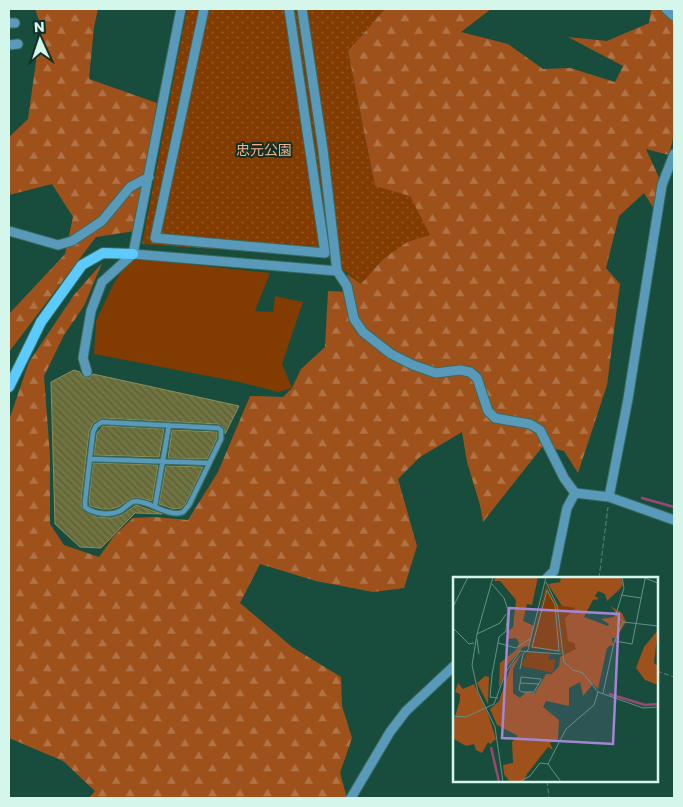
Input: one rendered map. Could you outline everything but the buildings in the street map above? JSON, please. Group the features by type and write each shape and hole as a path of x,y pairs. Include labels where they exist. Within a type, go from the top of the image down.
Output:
{"street":[{"path":"87,372 83,358 91,311 102,282 133,254 181,9"},
{"path":"204,9 155,238 325,253 289,9"},
{"path":"302,9 325,168 337,271 347,286 354,319 362,332 391,354 413,365 436,373 460,370 470,372 477,378 488,412 495,418 530,424 540,430 564,478 575,493 609,497 674,520"},
{"path":"666,9 674,16"},
{"path":"609,497 630,389 654,229 674,154"},
{"path":"9,231 58,244 72,240 102,221 130,187 149,177"},
{"path":"9,387 41,322 82,264 103,253 337,271"},
{"path":"548,577 554,571 566,508 575,493"},
{"path":"351,798 390,732 406,711 453,667"}],"lane":[{"path":"102,422 218,428 221,430 221,439 189,505 183,512 174,514 155,506 135,501 129,503 120,511 108,514 88,510 85,507 85,501 90,459 93,432 96,426 102,422"},
{"path":"155,506 169,425"},
{"path":"90,459 209,463"}],"path":[{"path":"599,577 609,497"},
{"path":"658,672 674,677"},
{"path":"548,782 549,798"}],"green space":[{"path":"35,9 98,9 94,27 89,79 157,103 135,231 96,237 9,352 9,314 65,254 73,217 52,184 9,195 9,137 28,119 41,26"},
{"name":"忠元公園","path":"187,9 385,9 348,51 375,186 410,195 431,236 407,242 383,259 361,284 327,257 142,244"},
{"path":"385,9 491,9 461,32 508,44 543,69 570,68 615,82 623,66 568,37 607,41 649,23 651,9 674,9 674,134 669,155 646,149 661,182 656,212 644,193 619,216 606,268 620,284 607,385 578,473 564,451 543,446 483,522 467,462 462,432 420,457 398,479 417,546 404,588 373,592 316,581 260,564 240,603 292,647 341,677 342,706 352,738 340,773 347,798 89,798 95,791 63,761 9,738 9,420 29,362 74,295 102,263 84,306 64,335 44,376 50,456 50,524 64,545 99,557 114,536 133,518 155,517 188,520 218,472 250,396 283,397 292,388 301,369 325,347 328,291 349,292 347,274 361,284 383,259 407,242 430,235 410,196 375,186 348,51"},
{"path":"130,258 270,273 255,311 273,312 275,296 303,302 282,364 292,388 278,392 239,382 94,354 96,321 114,283"}],"waterway":[{"path":"642,498 674,507"}]}
